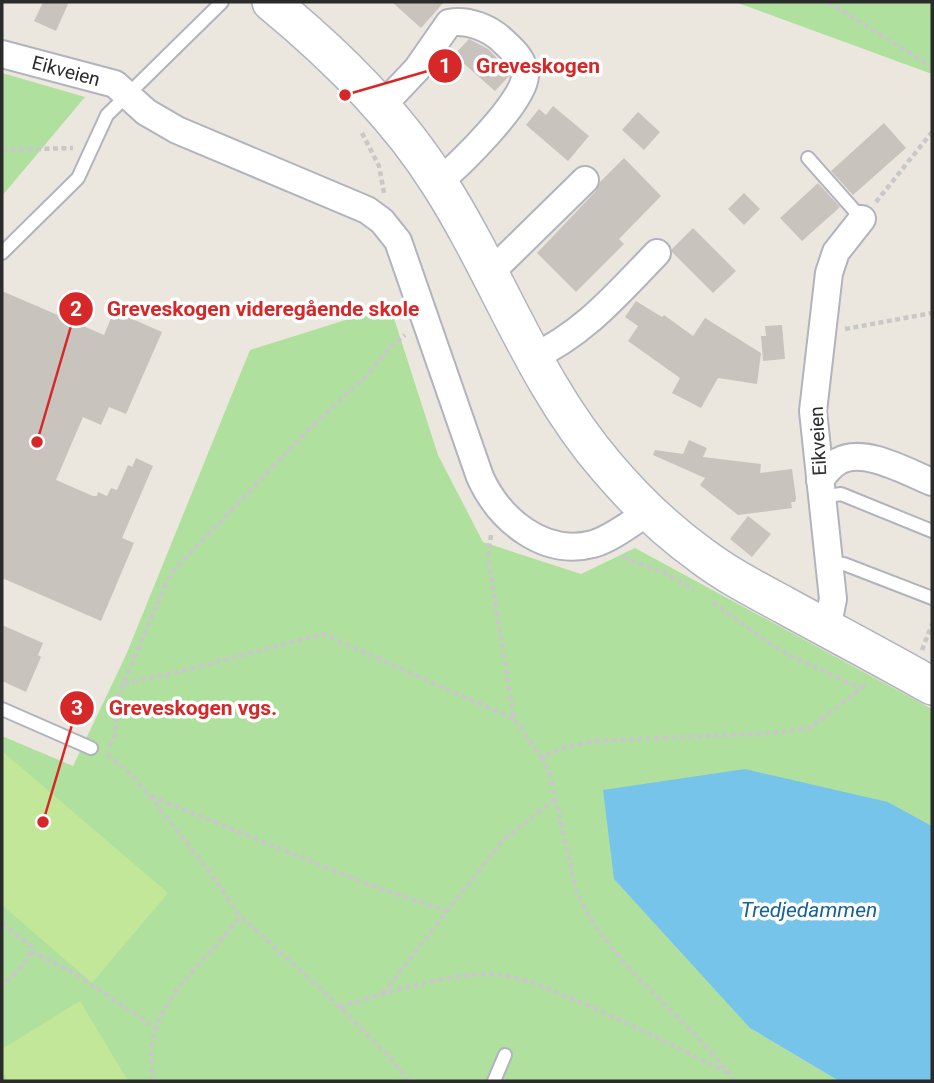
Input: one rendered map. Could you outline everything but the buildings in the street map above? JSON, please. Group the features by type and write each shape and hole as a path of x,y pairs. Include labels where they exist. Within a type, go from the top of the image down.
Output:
{"main road":[{"path":"271,2 318,41 370,116 439,182 533,356 574,424 604,464 650,511 702,556 737,579 932,686"}],"street":[{"path":"370,116 398,91 449,23 484,28 494,33 515,52 523,65 525,75 522,90 465,161 439,182"},
{"name":"Eikveien","path":"2,54 116,84 146,113 177,130 367,210 382,221"},
{"path":"489,274 585,180"},
{"name":"Eikveien","path":"827,629 833,599 813,411 830,273 836,252 862,219"},
{"path":"382,221 398,241 480,477 500,511 516,526 534,537 553,543 576,545 592,544 650,511"},
{"path":"533,356 563,342 588,323 657,253"},
{"path":"821,488 831,466 851,456 869,457 932,482"}],"lane":[{"path":"2,253 78,178 107,116 222,2"},
{"path":"808,158 862,219"},
{"path":"821,488 932,531"},
{"path":"829,565 844,564 932,598"},
{"path":"2,709 91,748"},
{"path":"494,1081 505,1055"}],"path":[{"path":"828,2 932,67"},
{"path":"370,116 383,180 382,221"},
{"path":"862,219 932,132"},
{"path":"2,150 63,147 91,151"},
{"path":"824,333 932,313"},
{"path":"105,753 116,732 115,703 168,579 175,569 309,429 366,376 392,345 428,323"},
{"path":"502,538 492,533 488,541 488,557 514,719 542,757 550,775 576,890 587,912 618,954 708,1049 734,1081"},
{"path":"617,555 665,573 704,595 789,655 860,688"},
{"path":"123,683 170,674 323,634 514,719"},
{"path":"542,757 562,748 595,741 771,733 810,728 860,688 885,673 893,664"},
{"path":"91,748 105,753 130,773 208,870 240,915 340,1007 410,1081"},
{"path":"149,795 359,881 447,911"},
{"path":"383,993 503,839 555,799"},
{"path":"154,1081 150,1067 150,1045 163,1009 240,915"},
{"path":"2,923 31,946 31,951 2,987"},
{"path":"31,951 76,974 155,1027"},
{"path":"340,1007 383,993 480,975 501,975 563,995 726,1072"}],"green space":[{"path":"735,2 932,2 932,74"},
{"path":"2,73 85,97 2,196"},
{"path":"390,306 438,455 483,542 581,574 635,548 932,709 932,826 888,802 750,1028 839,1081 2,1081 2,736 73,766 126,655 250,350"},
{"path":"2,751 168,893 92,983 2,905"},
{"path":"80,1001 128,1081 8,1081 2,1071 2,1049"}],"water":[{"name":"Tredjedammen","path":"745,769 888,802 932,826 932,1081 839,1081 750,1028 614,879 603,790"}],"place":[{"name":"Greveskogen","path":"345,95"},
{"name":"Greveskogen videregående skole","path":"37,442"},
{"name":"Greveskogen vgs.","path":"43,822"}]}
